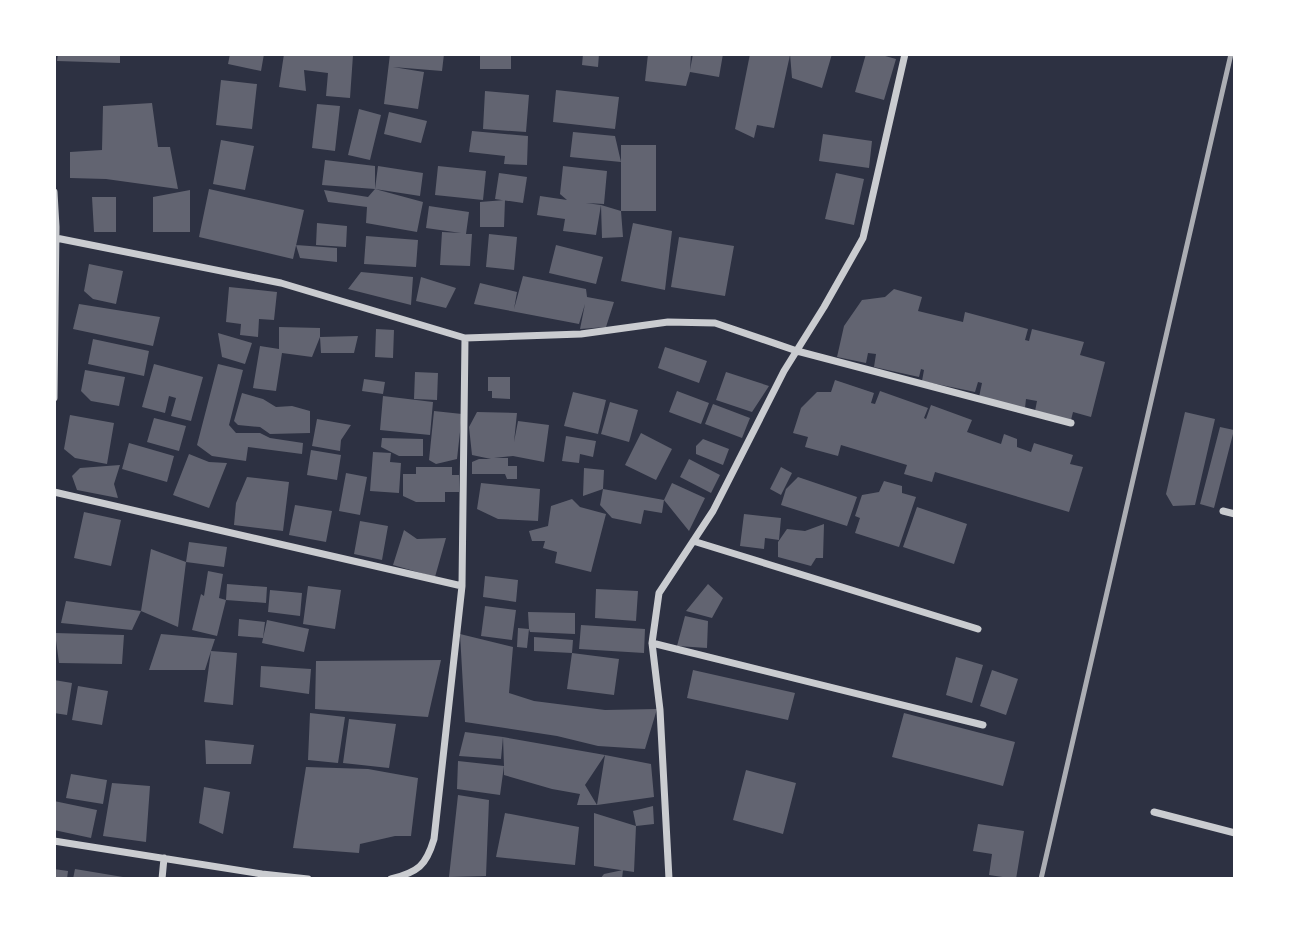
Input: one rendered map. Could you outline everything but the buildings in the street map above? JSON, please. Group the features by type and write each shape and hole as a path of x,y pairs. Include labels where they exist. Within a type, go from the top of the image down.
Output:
{"street":[{"path":"669,879 660,710 652,643 659,593 713,511 797,351 863,237 905,54"},
{"path":"54,192 57,237 54,398"},
{"path":"57,237 281,283 465,338 581,334 668,322 715,323 797,351 1071,423"},
{"path":"391,879 418,869 428,858 434,839 462,586 465,338"},
{"path":"54,492 462,586"},
{"path":"1223,511 1235,514"},
{"path":"693,541 978,629"},
{"path":"652,643 983,725"},
{"path":"1154,812 1235,833"},
{"path":"54,841 308,879"},
{"path":"162,879 164,858"}],"railway":[{"path":"1041,879 1231,54"}]}
